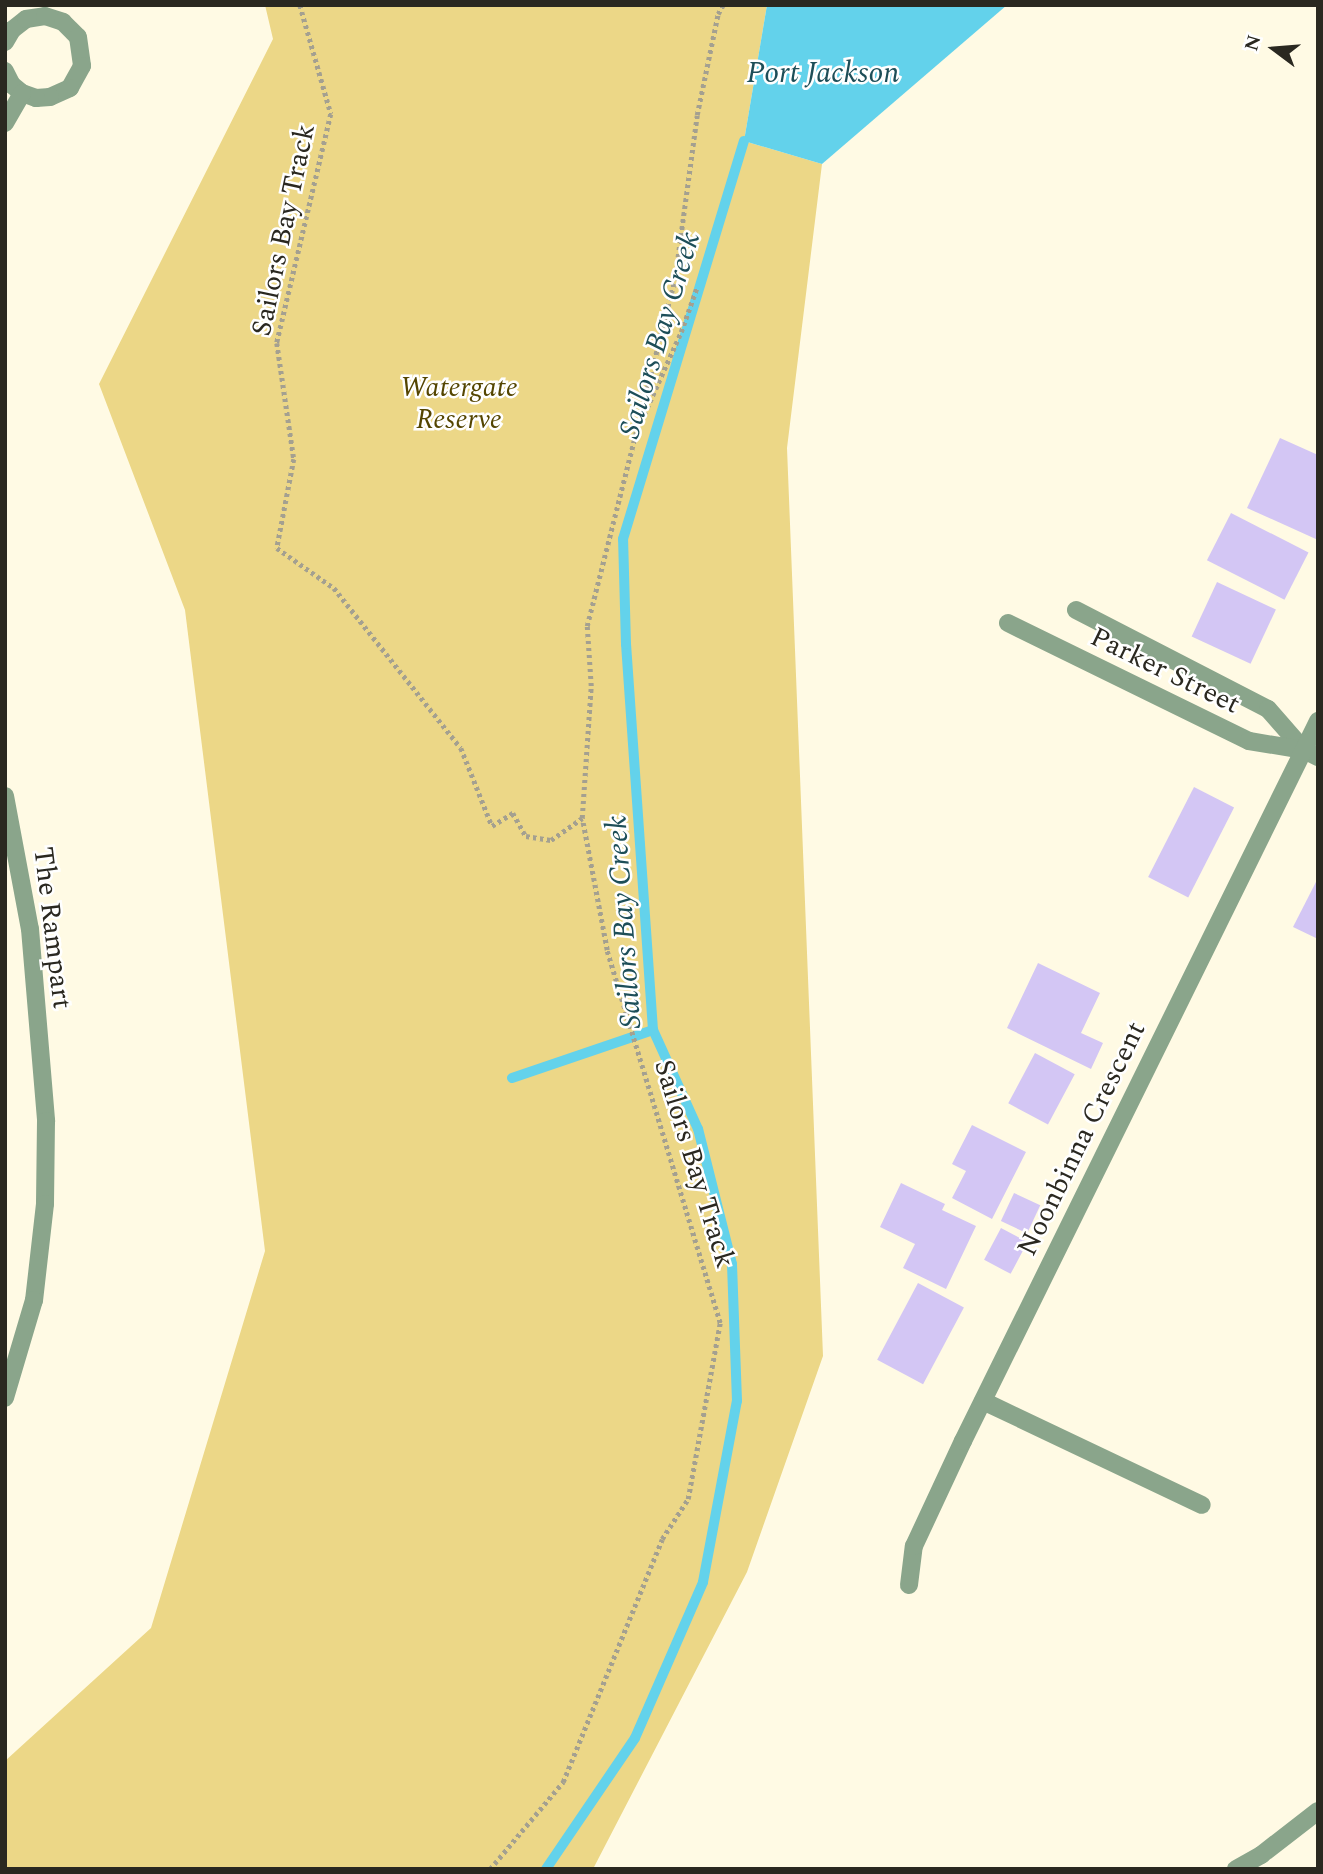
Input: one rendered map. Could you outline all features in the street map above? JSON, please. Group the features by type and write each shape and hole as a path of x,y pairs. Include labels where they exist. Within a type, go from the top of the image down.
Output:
{"street":[{"path":"5,42 12,30 26,19 45,16 63,22 78,37 82,66 70,88 50,97 36,98 22,93 12,85 5,71"},
{"path":"5,123 22,93"},
{"name":"Parker Street","path":"1076,610 1268,709 1311,753"},
{"name":"Parker Street","path":"1009,623 1249,741 1311,753"},
{"name":"Noonbinna Crescent","path":"909,1585 914,1546 983,1401 1311,753 1318,721"},
{"name":"The Rampart","path":"5,796 30,929 46,1121 45,1203 34,1300 5,1398"},
{"path":"983,1401 1202,1505"},
{"path":"1236,1869 1261,1855 1318,1811"}],"path":[{"path":"582,818 591,685 587,626 675,278 697,115 723,5"},
{"name":"Sailors Bay Track","path":"302,7 331,114 277,343 294,459 277,548 334,588 461,748 492,826 513,813 526,836 551,840 582,818 607,950 720,1323 688,1499 662,1539 563,1782 490,1869"},
{"path":"636,431 681,332 697,287"}],"green space":[{"name":"Watergate Reserve","path":"265,5 767,5 744,141 822,164 787,448 823,1356 747,1572 593,1869 5,1869 5,1761 151,1628 265,1251 185,610 99,384 273,39"}],"water":[{"name":"Port Jackson","path":"767,5 1007,5 822,164 744,141"}],"building":[{"path":"1280,438 1318,455 1318,540 1247,508"},
{"path":"1231,513 1309,552 1284,600 1207,560"},
{"path":"1217,582 1276,609 1251,664 1192,636"},
{"path":"1194,787 1234,807 1188,897 1148,877"},
{"path":"1318,878 1318,939 1293,927"},
{"path":"1038,963 1100,993 1081,1033 1103,1043 1091,1069 1007,1028"},
{"path":"1035,1053 1075,1074 1048,1124 1008,1103"},
{"path":"972,1125 1026,1152 992,1219 952,1198 966,1171 952,1164"},
{"path":"901,1183 945,1204 942,1210 976,1226 946,1289 903,1268 915,1244 880,1227"},
{"path":"1014,1193 1040,1205 1027,1233 1001,1221"},
{"path":"1001,1228 1027,1242 1011,1274 984,1260"},
{"path":"918,1283 964,1307 923,1384 877,1360"}],"waterway":[{"name":"Sailors Bay Creek","path":"546,1869 635,1738 703,1582 737,1401 732,1264 698,1129 653,1030 626,644 623,539 744,141"},
{"path":"512,1078 653,1030"}]}
